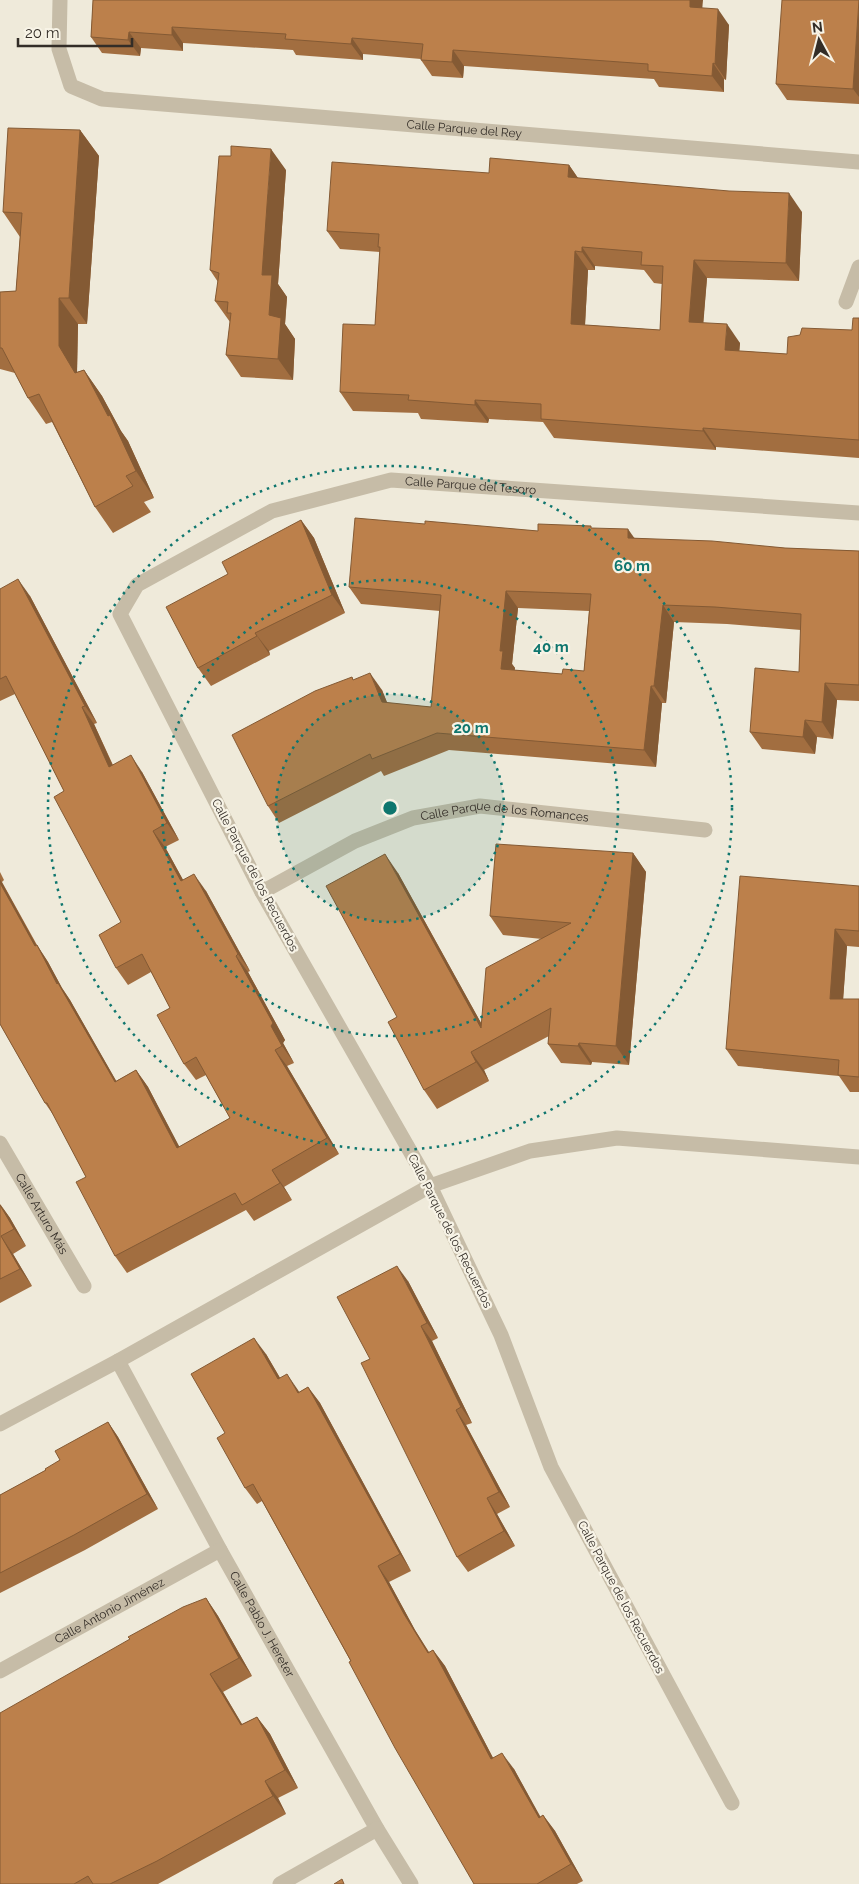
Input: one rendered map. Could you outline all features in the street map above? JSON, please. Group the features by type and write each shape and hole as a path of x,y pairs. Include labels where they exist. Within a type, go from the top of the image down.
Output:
{"street":[{"name":"Calle Parque del Rey","path":"60,0 59,49 71,86 102,99 859,162"},
{"path":"846,302 859,267"},
{"name":"Calle Parque del Tesoro","path":"120,614 137,585 272,511 391,480 859,513"},
{"name":"Calle Parque de los Recuerdos","path":"120,614 262,892 430,1186 501,1335 551,1467 732,1803"},
{"name":"Calle Parque de los Romances","path":"262,892 355,841 413,818 480,806 705,830"},
{"path":"0,1424 118,1361 430,1186 530,1151 617,1138 859,1157"},
{"name":"Calle Arturo Más","path":"0,1143 5,1162 84,1286"},
{"name":"Calle Pablo J. Hereter","path":"118,1361 220,1550 377,1829 411,1884"},
{"name":"Calle Antonio Jiménez","path":"0,1671 220,1550"},
{"path":"280,1884 377,1829"}],"building":[{"path":"93,0 690,0 690,7 718,9 715,64 713,63 712,76 648,71 648,64 453,50 452,62 421,60 423,44 352,38 351,44 285,39 286,34 172,27 172,35 129,32 128,40 91,37"},
{"path":"782,0 859,0 853,89 776,84"},
{"path":"8,128 80,130 69,298 59,298 59,346 75,373 84,370 108,416 110,415 136,471 126,476 133,486 95,507 39,394 28,398 2,348 0,348 0,292 16,291 22,213 3,212"},
{"path":"231,146 271,149 262,275 272,275 269,315 281,318 278,359 226,355 231,313 227,313 228,302 215,301 219,273 210,270 219,156 231,156"},
{"path":"490,158 569,165 568,177 729,191 789,193 786,263 694,260 689,322 727,324 725,350 787,354 788,337 800,335 802,328 852,330 853,318 859,318 859,440 703,428 703,431 541,419 541,404 475,400 475,405 408,400 409,395 340,392 343,324 375,325 380,247 378,247 379,234 327,231 332,162 489,173","holes":["582,247 642,252 641,265 663,266 660,330 571,324 575,251 582,252"]},
{"path":"355,518 425,524 425,521 538,531 538,524 591,526 591,528 628,529 628,538 712,541 785,548 859,551 859,685 825,683 822,722 805,720 803,737 750,732 755,668 799,672 801,614 663,605 654,686 651,686 644,750 437,733 372,759 370,754 268,806 232,735 315,691 352,677 353,680 370,673 382,702 431,707 441,595 349,587","holes":["506,591 591,594 584,671 563,669 562,674 501,669 503,651 500,651"]},
{"path":"301,520 332,595 255,633 257,636 198,668 166,607 228,574 222,562"},
{"path":"18,579 85,706 82,707 109,767 131,755 167,823 153,831 181,881 194,874 273,1023 271,1026 282,1046 275,1050 327,1138 272,1170 280,1183 242,1205 235,1193 115,1256 76,1182 86,1177 47,1103 45,1103 0,1024 0,883 115,1082 136,1070 177,1148 230,1118 196,1057 184,1064 157,1015 170,1008 142,954 116,968 99,935 121,922 54,797 64,791 6,676 0,679 0,589"},
{"path":"496,844 633,853 616,1046 579,1043 578,1046 548,1044 551,1008 471,1052 476,1062 424,1090 388,1022 397,1017 326,886 385,854 481,1028 486,968 571,923 490,916"},
{"path":"740,876 859,886 859,931 835,929 830,999 859,999 859,1077 838,1075 839,1060 726,1049"},
{"path":"0,1205 14,1229 1,1236 20,1269 0,1279"},
{"path":"397,1266 427,1323 421,1326 461,1407 456,1410 499,1492 487,1498 504,1531 457,1557 361,1363 370,1359 337,1297"},
{"path":"254,1338 278,1379 287,1374 298,1393 308,1387 400,1554 378,1566 404,1614 428,1653 433,1650 491,1759 502,1753 539,1818 543,1815 571,1864 537,1884 474,1884 395,1748 349,1662 351,1661 253,1484 245,1488 217,1438 225,1433 191,1374"},
{"path":"108,1422 147,1494 74,1535 0,1573 0,1495 46,1470 60,1460 55,1451"},
{"path":"206,1598 239,1658 210,1674 241,1725 257,1717 285,1770 265,1781 273,1796 157,1861 110,1884 93,1884 88,1876 74,1884 0,1884 0,1713 130,1639 128,1637 183,1607"},
{"path":"342,1879 344,1884 334,1884"}]}
